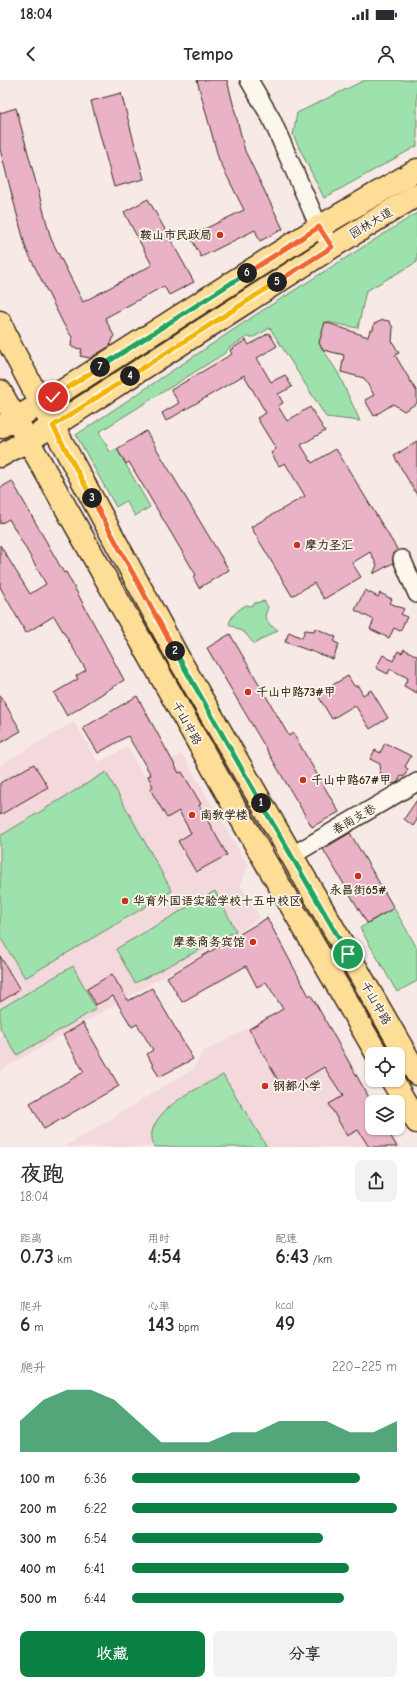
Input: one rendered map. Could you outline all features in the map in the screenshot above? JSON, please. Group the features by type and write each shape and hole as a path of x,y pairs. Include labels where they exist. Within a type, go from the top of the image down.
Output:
{"main road":[{"name":"园林大道","path":"8,423 42,403 319,227 417,170"},
{"name":"园林大道","path":"0,456 29,441 53,426 332,247 417,195"},
{"name":"千山中路","path":"0,322 9,343 53,426 179,659 417,1074"},
{"name":"千山中路","path":"0,391 8,423 29,441 260,852 373,1047"},
{"path":"396,1087 417,1122"}],"street":[{"path":"249,80 271,118 319,227 332,247"},
{"path":"402,558 417,594"},
{"name":"春南支巷","path":"291,856 417,782"}],"shaded area":[{"name":"华育外国语实验学校十五中校区","path":"74,722 98,763 127,747 144,776 182,754 248,866 240,885 260,917 233,936 0,1071 0,765"},
{"name":"钢都小学","path":"311,995 370,1095 365,1095 365,1135 393,1135 400,1147 64,1147 193,1069 203,1052"}],"green space":[{"path":"365,80 417,80 417,146 324,198 293,135 297,113"},
{"path":"417,213 417,262 366,291 358,328 326,322 319,343 338,373 360,421 326,417 270,328 254,337 247,337 229,348 225,353 99,432 110,452 117,449 150,507 135,516 126,501 116,507 76,435 260,312"},
{"path":"264,601 268,607 265,616 270,625 278,630 254,644 245,633 229,624 234,615 246,605 251,606 255,603"},
{"path":"106,772 172,891 25,978 0,937 0,836"},
{"path":"215,891 236,931 135,983 116,949"},
{"path":"394,908 417,948 417,981 397,992 360,928"},
{"path":"73,966 96,1009 17,1055 0,1028 0,1009"},
{"path":"223,1075 267,1147 154,1147 152,1132 156,1122 163,1113 171,1105 192,1091"}],"building":[{"path":"197,80 227,80 245,151 283,229 260,241 255,230 201,257 190,236 244,210 219,160"},
{"path":"121,93 144,179 114,187 91,101"},
{"path":"16,108 51,239 83,302 152,265 124,212 148,199 194,282 169,295 164,286 105,318 114,336 110,346 90,358 80,356 82,349 71,346 72,337 64,325 26,249 0,149 0,113"},
{"path":"383,320 389,321 393,328 392,341 399,353 395,355 417,392 417,403 404,411 393,404 374,416 365,400 374,395 364,378 341,372 344,355 323,350 319,343 325,322 368,337 370,330 373,330 374,324"},
{"path":"269,333 277,346 257,358 271,382 285,375 292,387 278,394 283,403 278,406 287,421 310,407 325,431 301,445 312,463 336,449 397,549 394,552 393,563 373,574 377,565 370,552 352,563 361,577 324,599 314,583 292,596 251,527 305,496 285,463 279,466 271,453 276,449 257,418 266,413 244,375 166,421 162,413 179,403 171,390 232,354 230,350 246,340 249,345"},
{"path":"146,431 229,570 199,588 193,577 196,575 129,462 126,464 117,449"},
{"path":"417,441 417,495 394,456"},
{"path":"12,481 64,573 66,572 124,680 67,716 54,693 78,679 76,676 86,670 54,616 26,633 0,587 0,545 30,594 46,584 9,519 0,524 0,488"},
{"path":"365,590 378,597 380,593 392,599 390,603 404,609 401,614 407,617 400,631 394,628 389,638 370,629 374,620 355,610"},
{"path":"315,628 336,637 334,642 339,644 333,659 285,642 289,632 302,638 305,630 314,631"},
{"path":"230,634 289,736 293,733 339,812 312,827 207,648"},
{"path":"404,649 417,656 417,693 404,686 408,678 390,669 388,674 376,668 383,655 393,661 398,651 402,653"},
{"path":"348,676 354,686 358,686 363,695 371,690 388,718 370,729 355,705 332,719 317,694"},
{"path":"0,695 21,731 0,743"},
{"path":"137,696 179,773 182,772 201,804 199,805 227,855 196,872 178,841 191,833 179,811 167,818 150,789 153,787 148,776 151,775 128,736 98,753 83,728"},
{"path":"385,743 411,756 405,767 408,769 404,777 401,776 398,782 394,784 381,777 380,764 370,759 375,750 380,753"},
{"path":"34,764 48,787 0,815 0,783"},
{"path":"417,800 417,820 413,826 404,819"},
{"name":"永昌街65#","path":"350,833 394,908 367,923 323,849"},
{"path":"267,918 309,996 311,995 367,1095 365,1095 365,1135 390,1135 397,1147 369,1147 358,1130 347,1136 329,1104 343,1096 324,1067 284,1091 249,1029 283,1009 266,982 257,987 246,966 182,1002 167,977"},
{"path":"0,956 20,990 0,1002"},
{"path":"112,974 128,1001 152,988 193,1059 159,1077 147,1054 153,1050 137,1024 132,1027 113,996 96,1005 87,989"},
{"path":"83,1023 119,1086 44,1129 30,1103 84,1072 63,1035"}],"place":[{"name":"鞍山市民政局","path":"220,235"},
{"name":"摩力圣汇","path":"297,545"},
{"name":"千山中路73#甲","path":"248,692"},
{"name":"千山中路67#甲","path":"303,780"},
{"name":"南教学楼","path":"192,815"},
{"name":"永昌街65#","path":"358,876"},
{"name":"华育外国语实验学校十五中校区","path":"125,901"},
{"name":"摩泰商务宾馆","path":"253,942"},
{"name":"钢都小学","path":"265,1086"}],"route":[{"path":"53,397 319,227 332,247 53,426 179,659 348,954"}]}
